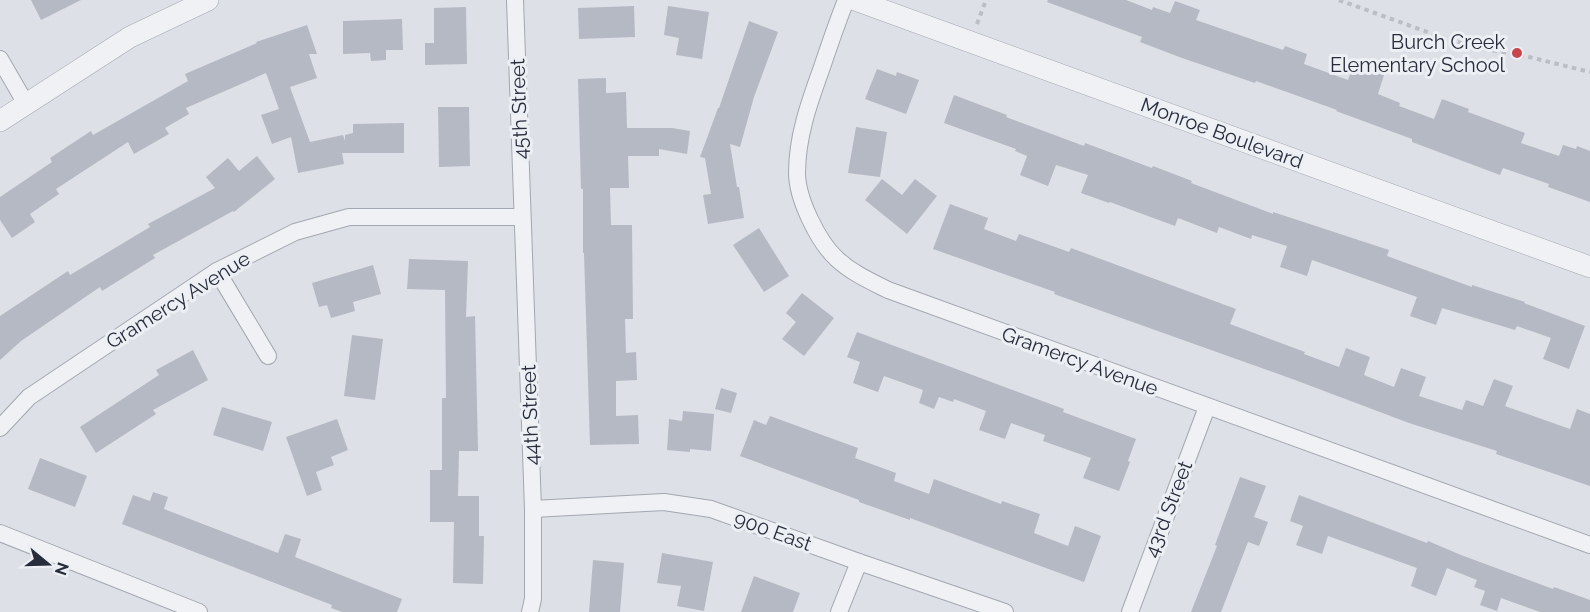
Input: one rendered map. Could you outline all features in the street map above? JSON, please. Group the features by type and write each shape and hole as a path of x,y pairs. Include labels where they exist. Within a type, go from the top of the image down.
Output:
{"street":[{"path":"0,121 130,37 208,0"},
{"name":"45th Street","path":"515,0 522,217"},
{"name":"Gramercy Avenue","path":"846,0 809,105 800,140 797,175 803,204 816,231 835,258 857,275 888,290 1590,545"},
{"name":"Monroe Boulevard","path":"855,0 1590,267"},
{"path":"0,59 26,104"},
{"name":"Gramercy Avenue","path":"0,428 29,397 217,271 295,232 349,217 522,217"},
{"name":"44th Street","path":"522,217 533,509 533,599 530,612"},
{"path":"217,271 268,356"},
{"name":"43rd Street","path":"1130,612 1207,407"},
{"name":"900 East","path":"533,509 664,502 711,508 1005,612"},
{"path":"0,533 200,612"},
{"path":"839,612 859,562"}],"path":[{"path":"976,25 986,0"},
{"path":"1340,0 1484,50 1525,56 1590,72"}],"building":[{"path":"31,0 81,0 41,20"},
{"path":"1048,0 1126,0 1152,10 1153,7 1170,13 1175,1 1200,10 1196,20 1283,50 1285,46 1307,54 1304,64 1348,80 1354,64 1384,75 1378,94 1400,103 1399,106 1434,119 1442,99 1469,109 1468,112 1525,133 1521,143 1559,156 1563,145 1576,149 1577,146 1590,151 1590,202 1548,187 1549,184 1503,168 1500,175 1412,142 1412,139 1337,110 1182,58 1140,42 1142,37 1047,2"},
{"path":"634,6 635,37 579,39 578,8"},
{"path":"668,6 709,12 702,59 676,55 679,38 664,35"},
{"path":"466,7 467,64 425,65 425,43 434,43 434,8"},
{"path":"402,19 403,50 386,50 386,60 371,61 370,53 343,54 343,21"},
{"path":"749,21 778,32 754,97 740,147 730,144 744,218 708,224 703,195 711,194 705,158 700,157"},
{"path":"307,25 317,54 309,54 317,78 290,87 310,142 343,135 345,141 345,135 353,133 353,124 404,123 404,153 342,153 344,164 298,173 291,137 272,144 261,115 279,109 266,73 186,108 189,114 165,128 169,134 134,154 128,142 56,189 59,194 30,214 35,222 12,238 0,220 0,197 52,162 50,158 91,131 93,135 188,81 185,74 256,42"},
{"path":"877,69 896,76 897,72 919,80 906,114 865,99"},
{"path":"606,78 606,93 626,92 627,128 672,128 690,131 687,154 659,149 659,156 628,156 629,188 610,188 611,225 632,225 633,319 625,319 626,353 636,352 637,380 616,381 616,416 638,415 639,444 590,445 578,79"},
{"path":"954,95 1084,146 1085,143 1152,168 1153,166 1273,214 1273,212 1389,250 1387,256 1472,287 1472,285 1525,302 1585,326 1569,369 1543,359 1551,338 1517,326 1515,330 1442,308 1436,325 1410,316 1417,297 1312,260 1307,276 1280,267 1287,246 1252,235 1251,239 1219,227 1217,233 1178,218 1175,226 1109,203 1081,193 1088,175 1056,165 1048,186 1020,175 1027,156 1015,151 1016,149 944,123"},
{"path":"438,107 469,107 470,166 439,167"},
{"path":"856,127 887,132 880,177 848,173"},
{"path":"257,156 275,179 234,212 153,255 155,258 102,291 100,287 21,341 0,360 0,316 68,271 70,275 150,227 148,224 215,188 206,177 228,158 239,171"},
{"path":"882,179 902,195 915,179 937,196 907,234 865,200"},
{"path":"950,204 988,218 984,229 1016,241 1019,234 1069,252 1071,248 1236,309 1230,324 1339,367 1346,348 1370,357 1364,375 1394,387 1401,368 1426,377 1419,396 1462,410 1466,400 1483,406 1494,379 1513,386 1505,406 1570,429 1577,409 1590,414 1590,486 1496,454 1497,451 1409,423 933,249"},
{"path":"759,228 789,276 764,292 733,245"},
{"path":"409,259 468,261 466,317 475,316 478,451 459,451 458,496 479,496 479,536 484,536 483,584 453,583 454,522 430,522 430,470 442,470 442,398 446,398 445,290 407,289"},
{"path":"373,265 381,294 353,302 355,311 331,318 327,305 319,307 312,283"},
{"path":"802,293 834,318 804,356 782,339 796,322 786,313"},
{"path":"857,332 1064,409 1063,412 1136,439 1119,491 1083,478 1091,458 1043,441 1045,435 1011,423 1005,439 979,430 986,411 954,399 953,402 939,397 934,409 919,403 923,390 884,376 878,392 853,383 860,362 847,357"},
{"path":"352,335 383,339 375,400 344,396"},
{"path":"193,350 208,380 153,410 156,414 96,453 80,427 159,375 156,370"},
{"path":"721,388 737,393 731,413 715,409"},
{"path":"222,407 272,422 263,451 213,435"},
{"path":"683,411 714,414 711,451 667,450 669,419 682,421"},
{"path":"770,416 858,448 855,458 896,473 894,481 929,494 934,479 1001,504 1002,501 1040,514 1034,533 1068,546 1075,526 1101,536 1084,582 910,518 910,520 859,502 859,500 740,456 754,420 766,425"},
{"path":"337,419 348,450 331,457 334,465 316,472 322,490 307,496 286,437"},
{"path":"40,458 87,476 75,507 28,489"},
{"path":"1240,477 1266,486 1254,517 1268,522 1259,546 1248,542 1221,612 1191,612 1217,546 1215,545"},
{"path":"153,492 168,497 164,509 278,553 285,534 301,539 295,557 402,599 397,612 342,612 331,608 332,605 122,524 133,495 150,501"},
{"path":"1299,495 1553,589 1554,587 1590,600 1590,612 1540,612 1501,598 1497,611 1480,605 1485,591 1474,587 1477,580 1447,568 1436,596 1411,586 1417,568 1328,536 1322,554 1296,545 1303,526 1290,521"},
{"path":"662,553 713,562 704,611 677,606 681,586 657,583"},
{"path":"593,560 624,563 620,612 589,612"},
{"path":"754,576 800,593 793,612 741,612"}],"place":[{"name":"Burch Creek Elementary School","path":"1517,53"}]}
